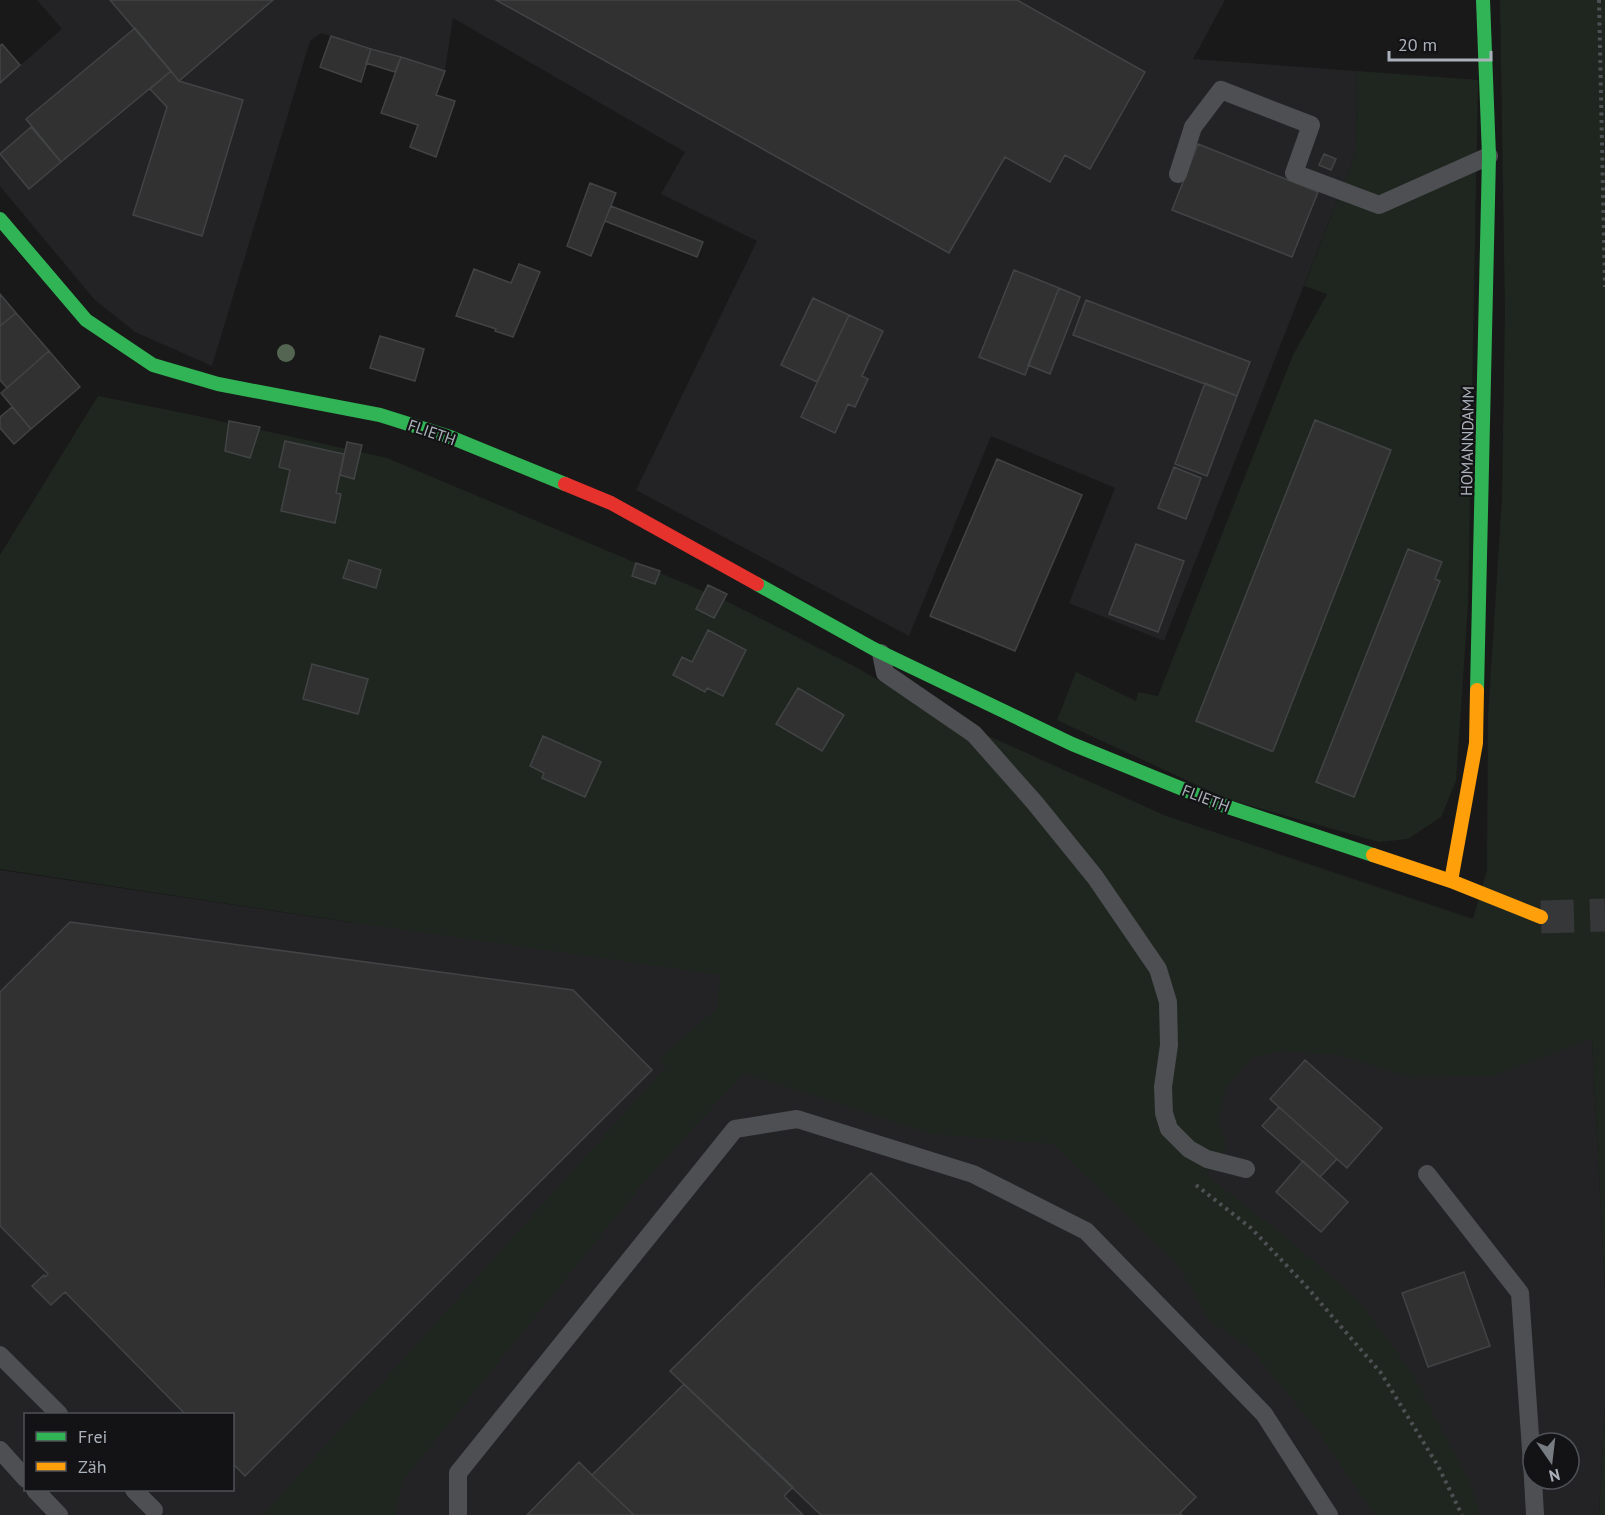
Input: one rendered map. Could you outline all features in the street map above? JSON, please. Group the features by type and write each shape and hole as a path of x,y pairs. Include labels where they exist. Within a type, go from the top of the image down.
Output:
{"street":[{"name":"HOMANNDAMM","path":"1450,881 1476,742 1489,156 1482,0"},
{"name":"FLIETH","path":"0,219 86,320 153,365 218,384 380,415 450,437 611,503 881,653 1045,731 1222,805 1450,881 1541,917"}],"lane":[{"path":"1178,174 1193,127 1221,90 1311,125 1294,173 1379,205 1489,156"},
{"path":"881,653 885,673 974,734 1035,803 1095,877 1158,969 1168,1002 1169,1045 1163,1087 1164,1113 1169,1129 1189,1149 1207,1159 1246,1169"},
{"path":"458,1515 458,1473 735,1130 797,1119 973,1174 1086,1231 1264,1414 1329,1515"},
{"path":"1427,1174 1521,1293 1530,1431"},
{"path":"0,1355 58,1413"},
{"path":"0,1450 24,1477"},
{"path":"36,1491 58,1515"},
{"path":"135,1491 154,1510"},
{"path":"1534,1491 1536,1515"}],"path":[{"path":"1599,0 1605,287"},
{"path":"1194,1183 1251,1228 1306,1286 1381,1373 1438,1466 1462,1515"}],"shaded area":[{"path":"37,0 1225,0 1193,59 1357,71 1356,153 1164,641 1069,603 1115,488 991,436 909,636 636,490 757,241 661,194 685,152 453,18 445,70 321,33 310,41 212,366 135,332 95,300 0,186 0,83 62,29"},
{"path":"1500,0 1605,0 1605,1290 1592,1039 1493,1076 1409,1077 1338,1055 1280,1051 1251,1058 1226,1088 1218,1120 1227,1146 1206,1175 1286,1237 1358,1300 1410,1370 1470,1482 1480,1515 1375,1515 1316,1429 1252,1350 1209,1320 1179,1266 1053,1144 932,1134 744,1073 644,1182 404,1479 395,1515 263,1515 666,1067 660,1058 717,1008 720,975 0,869 0,555 98,396 387,458 724,600 852,665 931,710 1166,816 1473,919 1487,870 1488,716 1502,499 1505,312"},
{"path":"1357,71 1478,80 1468,605 1456,781 1441,817 1408,839 1379,842 1227,799 1057,720 1076,672 1136,701 1138,692 1158,696 1293,355 1327,294 1304,286 1356,153"},
{"path":"0,870 348,922 1185,997 1592,1039 1605,1290 1605,1405 1599,1515 0,1515"},
{"path":"1605,1405 1605,1515 1599,1515"}],"building":[{"path":"110,0 273,0 179,81"},
{"path":"496,0 1017,0 1145,72 1090,169 1065,155 1050,182 1005,157 949,253"},
{"path":"135,28 171,71 61,162 26,119"},
{"path":"331,36 371,49 361,82 320,67"},
{"path":"2,44 20,65 0,83 0,46"},
{"path":"371,49 401,57 395,72 366,63"},
{"path":"401,57 445,71 436,95 455,101 436,157 410,147 418,125 381,113"},
{"path":"171,71 179,81 243,100 202,236 133,215 167,107 150,89"},
{"path":"31,127 61,162 29,189 0,154"},
{"path":"1198,144 1318,192 1292,257 1172,210"},
{"path":"1324,154 1336,159 1331,170 1319,165"},
{"path":"590,183 616,193 591,256 567,246"},
{"path":"611,206 703,242 697,257 605,221"},
{"path":"519,264 540,272 513,337 456,316 474,269 511,283"},
{"path":"1014,270 1059,288 1025,375 979,357"},
{"path":"1059,288 1080,297 1050,374 1028,365"},
{"path":"0,294 16,313 0,326"},
{"path":"813,298 849,315 817,382 781,365"},
{"path":"1086,300 1250,362 1237,396 1073,335"},
{"path":"16,313 49,351 7,388 0,380 0,326"},
{"path":"849,315 883,331 862,376 868,379 855,407 848,404 835,433 801,417"},
{"path":"380,336 424,349 415,381 370,368"},
{"path":"49,351 80,387 31,429 1,393"},
{"path":"1205,383 1237,396 1207,476 1175,464"},
{"path":"12,407 31,429 14,444 0,428 0,417"},
{"path":"1315,420 1391,450 1273,751 1271,751 1196,721"},
{"path":"229,421 260,427 250,458 225,451"},
{"path":"285,441 344,454 336,493 341,494 335,523 281,511 290,470 279,467"},
{"path":"347,442 362,445 354,479 340,475"},
{"path":"997,459 1082,495 1015,651 930,616"},
{"path":"1174,467 1201,478 1186,519 1158,508"},
{"path":"1136,544 1184,561 1158,632 1109,614"},
{"path":"1408,549 1442,562 1435,579 1440,581 1354,797 1316,782"},
{"path":"349,560 381,570 376,588 343,578"},
{"path":"636,563 660,571 655,584 632,576"},
{"path":"708,585 727,594 714,618 696,609"},
{"path":"708,630 746,650 723,696 707,688 705,692 673,675 682,657 692,662"},
{"path":"312,664 368,679 358,714 303,699"},
{"path":"798,688 844,715 822,751 776,724"},
{"path":"543,736 601,762 585,797 542,778 544,773 530,766"},
{"path":"70,922 573,990 652,1070 245,1476 234,1465 234,1413 184,1413 65,1292 51,1305 32,1286 48,1274 0,1226 0,992"},
{"path":"1305,1060 1382,1128 1347,1168 1270,1099"},
{"path":"1279,1107 1337,1159 1320,1177 1262,1126"},
{"path":"1303,1161 1348,1202 1321,1232 1276,1192"},
{"path":"871,1173 1196,1497 1180,1513 1182,1515 821,1515 670,1371"},
{"path":"1464,1272 1490,1346 1428,1367 1402,1293"},
{"path":"684,1384 793,1487 784,1496 803,1515 634,1515 592,1475"},
{"path":"579,1462 592,1475 634,1515 527,1515"}],"tunnel":[{"path":"1541,917 1605,915"}],"traffic: fast":[{"path":"1477,690 1489,156 1483,0"},
{"path":"0,219 86,320 153,365 218,384 380,415 450,437 565,484"},
{"path":"757,584 874,649 1072,744 1222,805 1373,855"}],"traffic: slow":[{"path":"1451,881 1476,743 1477,690"},
{"path":"1373,855 1451,881 1541,917"}],"traffic: jam":[{"path":"565,484 611,503 757,584"}]}
